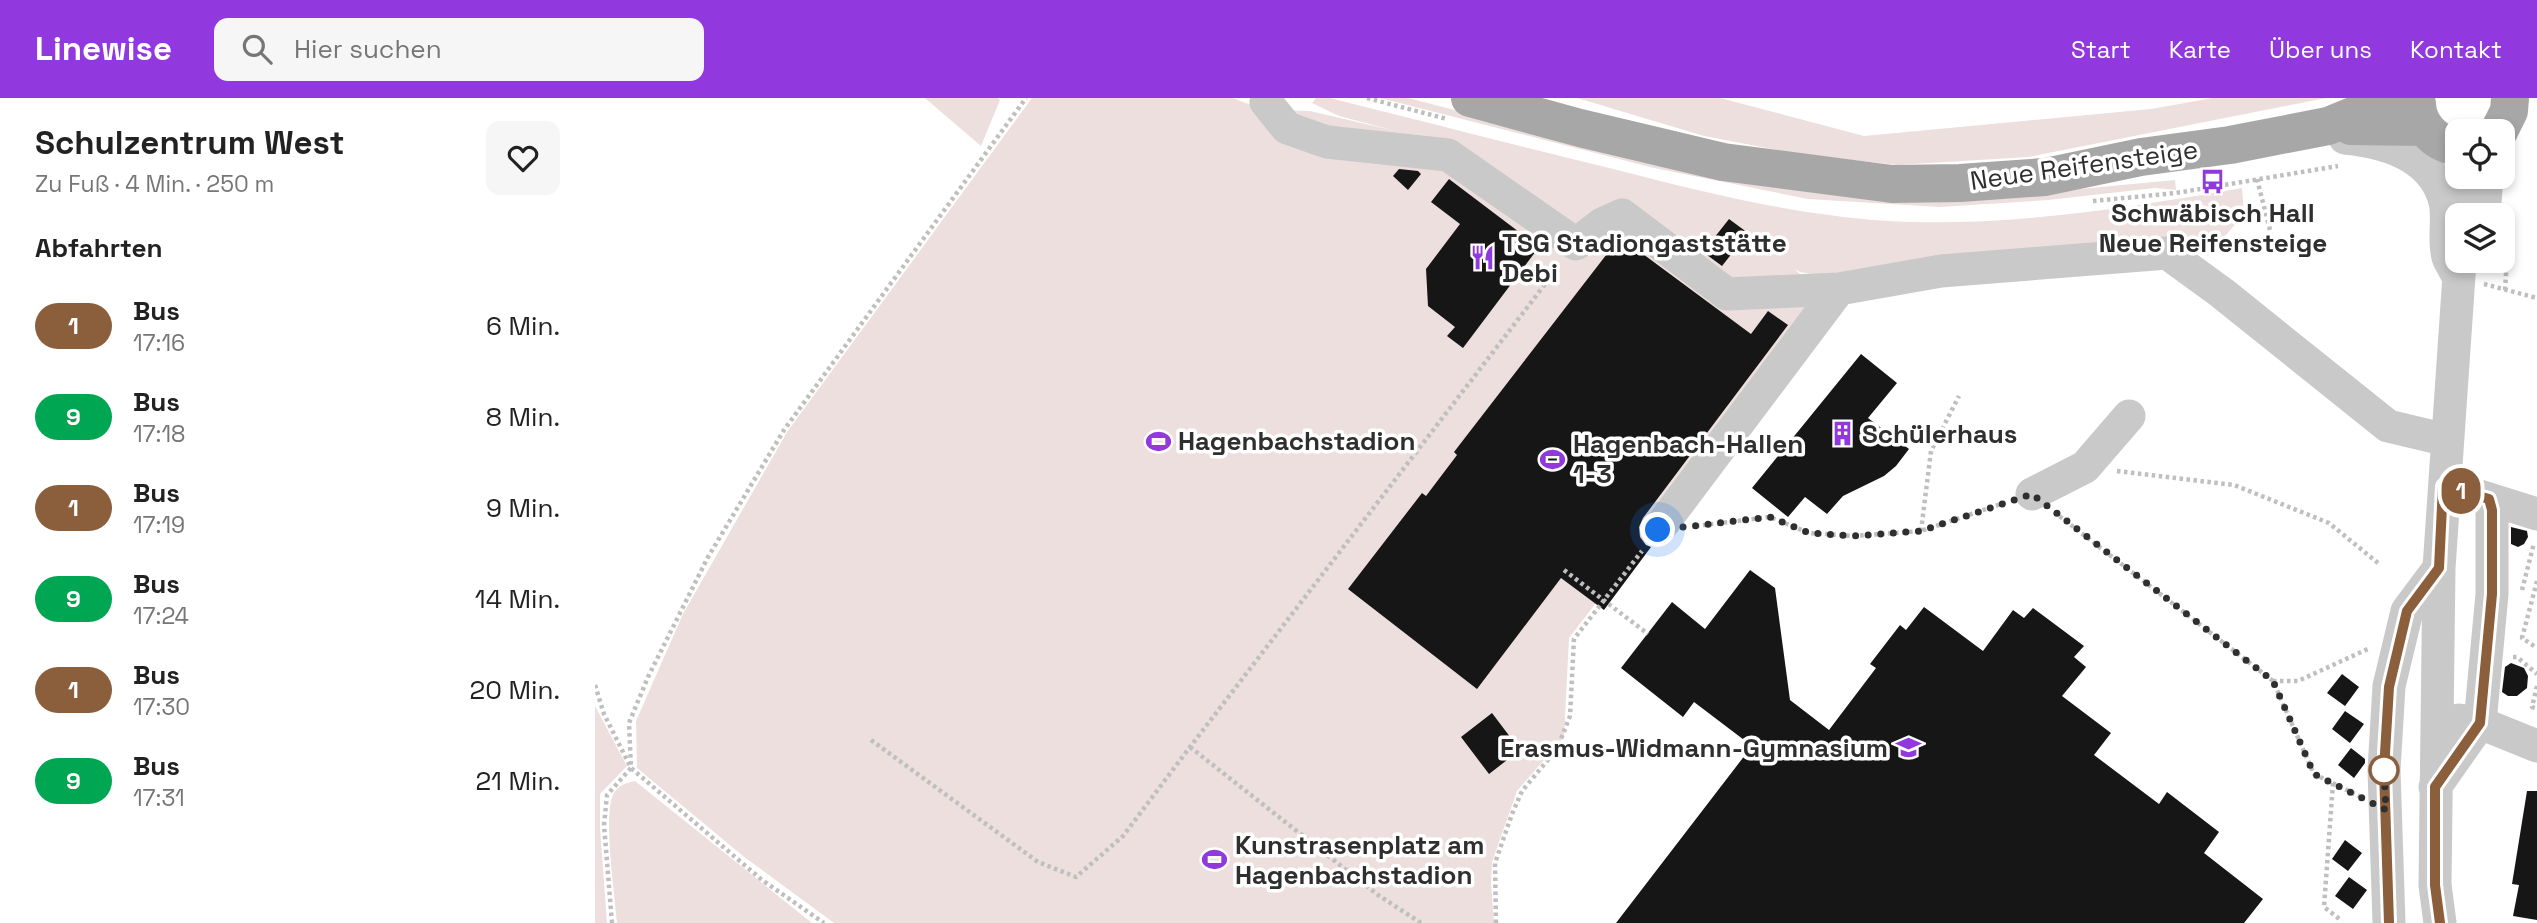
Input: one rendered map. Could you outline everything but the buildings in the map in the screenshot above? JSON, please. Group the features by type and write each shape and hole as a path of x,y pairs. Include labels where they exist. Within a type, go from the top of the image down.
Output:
{"main road":[{"name":"Neue Reifensteige","path":"1470,98 1580,128 1723,162 1892,184 1960,183 2045,177 2141,157 2310,130 2397,98"},
{"name":"Neue Reifensteige","path":"2310,130 2440,137"}],"street":[{"path":"1268,98 1266,102 1287,128 1327,142 1448,155 1576,244 1602,224 1622,215 1727,294 1839,289 1941,271 2167,253 2222,293 2388,426 2447,440"},
{"path":"2310,130 2398,148 2425,168 2435,180 2445,203"},
{"path":"2440,923 2435,885 2435,717 2439,568 2443,486 2461,273"},
{"path":"1658,530 1839,289"},
{"path":"2032,494 2085,467 2129,415"},
{"path":"2443,486 2537,514"},
{"path":"2435,787 2480,723 2492,594 2492,510 2489,499"},
{"path":"2389,923 2384,770 2389,687 2407,611 2439,568"},
{"path":"2435,717 2480,723 2537,746"}],"path":[{"path":"612,923 604,825 607,795 631,768 629,723 648,677 708,556 784,430 1026,98"},
{"path":"2271,234 2256,179 2347,164"},
{"path":"871,740 1038,862 1076,877 1123,836 1576,244"},
{"path":"2478,273 2537,298"},
{"path":"1921,531 1931,452 1959,396"},
{"path":"2085,467 2234,485 2329,523 2378,563"},
{"path":"1496,923 1495,863 1522,791 1557,749 1570,716 1574,639 1658,530 1770,517 1809,533 1853,536 1921,531 2032,494 2273,681 2314,774 2386,810"},
{"path":"2521,595 2533,542 2537,543"},
{"path":"1563,570 1648,634"},
{"path":"2537,581 2522,638 2537,648"},
{"path":"2273,681 2298,681 2350,655 2402,635"},
{"path":"595,685 604,714 631,768 762,880 823,923"},
{"path":"2537,686 2532,708 2537,709"},
{"path":"1189,747 1378,895 1421,923"},
{"path":"2333,783 2324,907 2342,922"}],"shaded area":[{"path":"925,98 998,98 1000,100 981,146"},
{"path":"1032,98 1232,98 1265,110 1310,111 1396,131 1339,116 1312,103 1316,98 1330,98 1723,196 1797,211 1872,220 1952,222 2035,218 2242,188 2244,214 2208,256 2165,239 1827,277 1795,269 1823,299 1814,320 1569,638 1564,737 1517,791 1492,862 1494,923 834,923 743,856 637,768 636,721 683,614 787,432"},
{"path":"1380,98 1408,98 1656,162 2048,192 2175,180 2176,190 2155,188 2048,200 1940,207 1808,199 1654,168"},
{"path":"1577,98 1720,98 1864,136 2151,109 2213,98 2326,98 2028,157 1897,165 1793,153 1704,136"},
{"path":"595,706 627,766 600,794 607,923 595,923"},
{"path":"635,781 812,923 617,923 609,837 610,805 617,789"}],"bus line":[{"name":"1","path":"2389,923 2384,770 2389,687 2407,611 2439,568 2443,486 2489,499 2492,510 2492,594 2480,723 2435,787 2435,885 2440,923"}],"place":[{"name":"Schwäbisch Hall Neue Reifensteige","path":"2213,181"},
{"name":"TSG Stadiongaststätte Debi","path":"1482,258"},
{"name":"Schülerhaus","path":"1842,434"},
{"name":"Hagenbachstadion","path":"1158,441"},
{"name":"Hagenbach-Hallen 1-3","path":"1553,459"},
{"name":"Erasmus-Widmann-Gymnasium","path":"1908,748"},
{"name":"Kunstrasenplatz am Hagenbachstadion","path":"1215,860"}],"route":[{"path":"1658,530 1770,517 1809,533 1853,536 1921,531 2032,494 2273,681 2314,774 2386,810 2384,770"}]}
